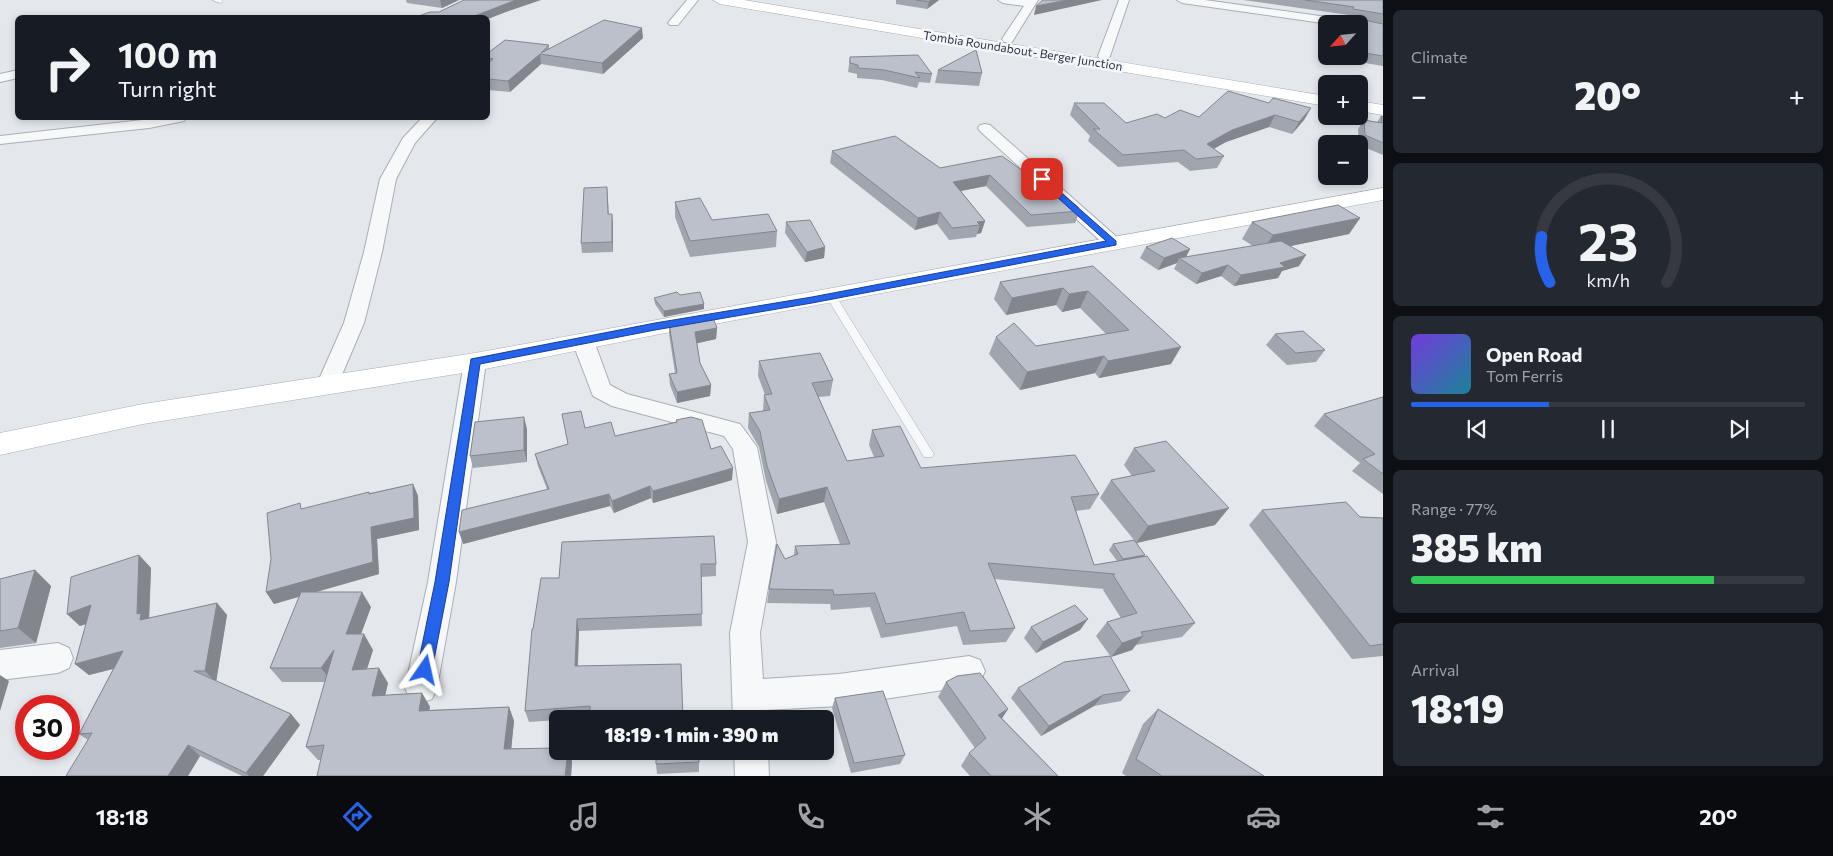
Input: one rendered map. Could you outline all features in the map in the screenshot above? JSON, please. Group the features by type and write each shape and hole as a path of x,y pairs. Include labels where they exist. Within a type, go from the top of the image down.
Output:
{"main road":[{"name":"Tombia Roundabout- Berger Junction","path":"720,0 1318,100"},
{"name":"Tombia Roundabout- Berger Junction","path":"761,0 1318,91"},
{"path":"1368,100 1383,102"},
{"path":"1368,108 1383,110"},
{"path":"0,444 143,414 475,362 1113,243 1378,197"}],"street":[{"path":"674,23 694,0"},
{"path":"1003,0 1032,2 1008,40"},
{"path":"1104,56 1124,0"},
{"path":"1182,0 1318,18"},
{"path":"0,78 15,75"},
{"path":"0,140 149,124 169,120"},
{"path":"327,386 354,323 373,252 388,179 408,141 428,120"},
{"path":"985,128 1113,243"},
{"path":"583,341 601,390 620,400 732,430 745,448 762,542 745,634 748,707"},
{"path":"421,688 442,582 475,362"},
{"path":"0,666 58,658"},
{"path":"748,707 769,692 839,690 968,671"},
{"path":"751,760 752,776"}],"lane":[{"path":"831,296 928,454"}],"building":[{"path":"464,0 516,0 477,15 422,15 430,12 439,12"},
{"path":"1043,0 1067,0 1036,6"},
{"path":"1305,0 1383,0 1383,14 1353,9 1354,7"},
{"path":"604,20 642,28 602,63 540,54 508,81 490,79 490,61 493,59 490,58 490,51 505,40 549,45 541,53"},
{"path":"1368,21 1383,24 1383,56 1368,54"},
{"path":"976,50 982,73 938,70"},
{"path":"918,55 932,74 915,72 920,78 884,70 858,68 858,65 850,63 850,57"},
{"path":"1228,91 1269,103 1273,98 1311,108 1299,122 1275,115 1232,130 1207,144 1224,156 1196,159 1184,150 1123,155 1093,129 1100,129 1074,103 1104,103 1126,123 1157,114 1165,118 1180,110 1199,117"},
{"path":"1381,116 1383,117 1383,143 1365,135 1364,125 1368,125 1368,121 1382,123"},
{"path":"895,136 940,168 1002,156 1027,174 1034,172 1053,185 1080,211 1031,215 990,175 953,182 985,221 977,222 980,225 952,228 940,212 918,218 832,151"},
{"path":"607,187 608,214 612,214 612,242 581,243 584,188"},
{"path":"700,198 712,220 768,214 777,231 690,241 675,202"},
{"path":"1338,205 1360,218 1273,235 1252,222"},
{"path":"810,220 825,247 807,252 786,222"},
{"path":"1172,238 1190,249 1164,258 1146,247"},
{"path":"1281,241 1306,255 1280,263 1285,267 1241,275 1228,265 1202,273 1179,258"},
{"path":"1093,266 1181,347 1108,361 1104,356 1027,372 996,337 1014,323 1036,346 1129,330 1088,291 1069,294 1063,288 1012,298 1000,282"},
{"path":"677,292 680,295 700,292 704,304 664,311 654,298"},
{"path":"712,315 717,328 695,332 700,363 711,385 677,392 669,374 677,373 669,323"},
{"path":"1303,331 1325,350 1296,353 1275,334"},
{"path":"820,353 833,380 812,383 847,461 884,456 872,430 900,426 921,468 1075,455 1099,494 1071,497 1094,565 1147,556 1195,623 1141,632 1143,636 1122,643 1107,622 1137,613 1113,575 1115,574 988,563 1015,628 970,631 964,612 886,624 875,593 834,595 833,590 769,589 777,544 785,559 798,554 795,546 850,544 827,487 779,499 767,466 760,431 749,413 770,410 764,395 772,394 759,361"},
{"path":"1383,397 1383,474 1363,459 1375,454 1324,414"},
{"path":"581,411 585,428 611,422 615,436 691,417 702,420 711,449 721,446 733,468 653,491 650,486 612,501 609,494 459,532 462,510 549,489 535,454 568,444 562,414"},
{"path":"524,417 524,450 470,456 475,422"},
{"path":"1166,441 1229,508 1148,526 1111,480 1155,471 1134,448"},
{"path":"413,484 414,518 371,527 373,562 266,592 271,559 267,513 300,503 301,509 369,492 369,494"},
{"path":"1346,502 1360,517 1383,518 1383,644 1370,646 1262,510"},
{"path":"714,536 716,564 701,564 702,614 577,619 575,666 681,664 683,710 590,710 590,706 525,711 532,629 541,578 559,578 562,542"},
{"path":"1134,540 1145,555 1123,559 1113,544"},
{"path":"139,555 137,614 141,613 140,620 217,603 205,671 194,671 291,714 246,773 188,745 168,776 66,776 76,760 80,760 80,753 92,733 80,734 80,732 123,651 75,664 91,605 67,614 71,577"},
{"path":"35,570 18,628 0,631 0,579"},
{"path":"301,592 362,592 346,634 364,634 352,670 379,668 372,696 422,693 419,711 509,707 504,749 549,748 549,760 567,760 565,776 317,776 324,745 306,747 334,650 321,668 270,668"},
{"path":"1075,605 1088,619 1043,642 1031,627"},
{"path":"1110,656 1130,691 1103,695 1049,726 1018,688 1064,662"},
{"path":"980,673 1008,709 998,715 1058,776 991,776 969,753 986,738 946,682 957,676"},
{"path":"883,691 905,755 854,763 835,698"},
{"path":"1158,709 1264,776 1162,776 1136,759"},
{"path":"656,760 699,760 699,762 656,764"}],"route":[{"path":"425,670 442,582 475,362 655,326 812,300 1113,243 1042,179"}]}
